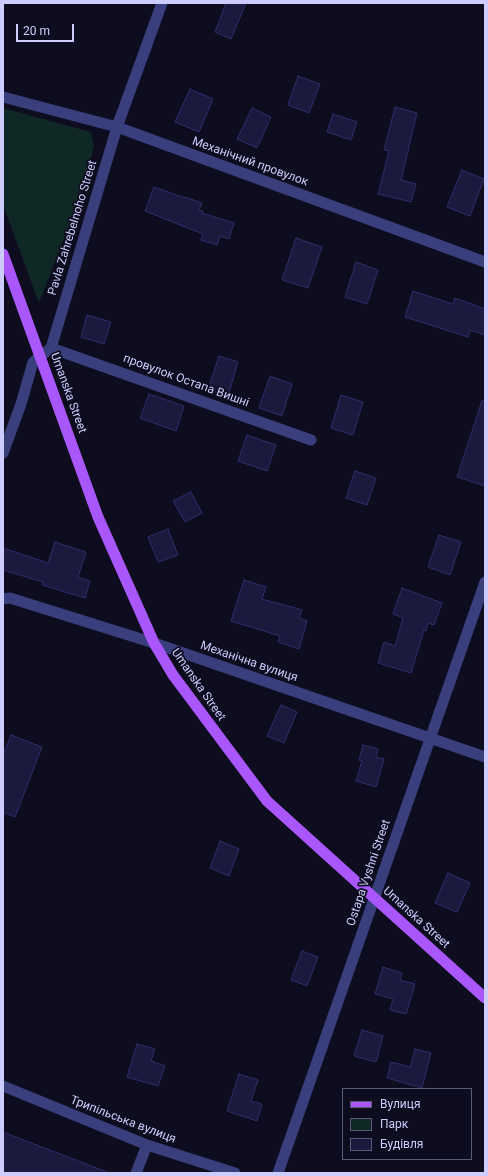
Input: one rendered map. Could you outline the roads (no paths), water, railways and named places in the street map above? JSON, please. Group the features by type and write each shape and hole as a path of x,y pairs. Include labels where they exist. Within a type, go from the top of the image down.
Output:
{"main road":[{"name":"Umanska Street","path":"3,254 98,517 154,643 173,675 267,801 485,998"}],"street":[{"name":"Pavla Zahrebelnoho Street","path":"51,348 117,127 162,3"},
{"name":"Механічний провулок","path":"3,96 117,127 485,262"},
{"path":"3,453 21,404 33,362 51,348"},
{"name":"провулок Остапа Вишні","path":"51,348 311,440"},
{"name":"Ostapa Vyshni Street","path":"278,1173 485,582"},
{"name":"Механічна вулиця","path":"3,599 10,598 154,643 485,757"},
{"name":"Трипільська вулиця","path":"3,1086 147,1145 235,1173"},
{"path":"136,1173 147,1145"}]}
